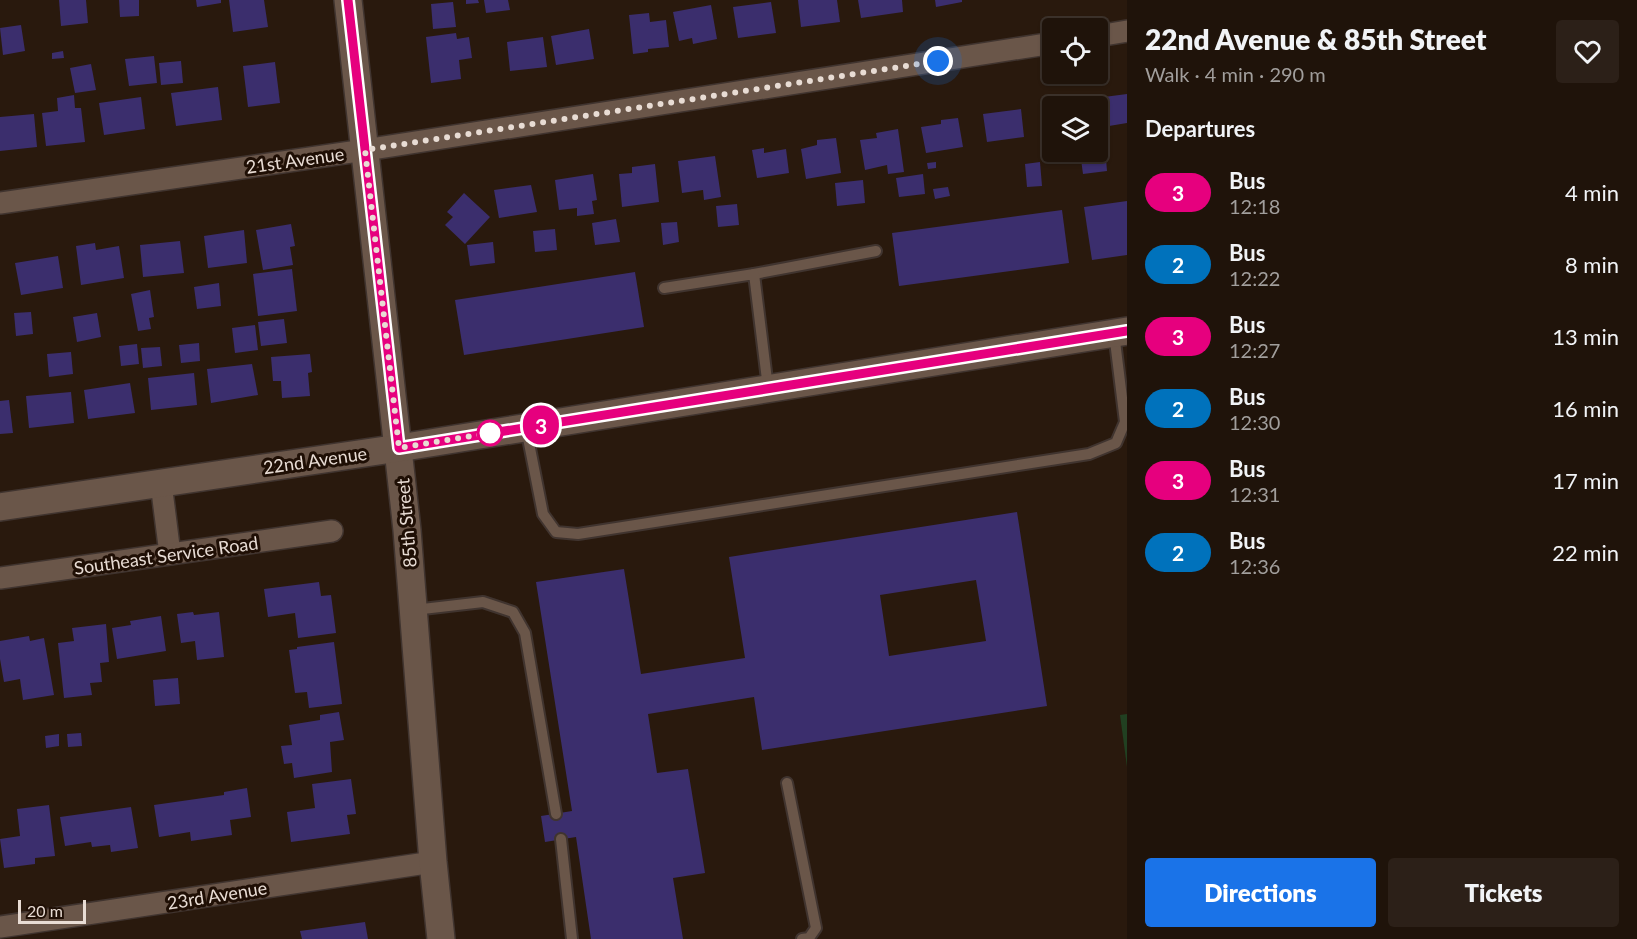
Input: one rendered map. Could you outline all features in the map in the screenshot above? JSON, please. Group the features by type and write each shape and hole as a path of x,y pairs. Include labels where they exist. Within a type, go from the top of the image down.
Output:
{"street":[{"name":"85th Street","path":"348,0 399,448 441,939"},
{"path":"1108,34 1127,31"},
{"name":"21st Avenue","path":"0,203 365,150 1042,45"},
{"name":"22nd Avenue","path":"0,507 399,448 1121,332"},
{"path":"161,483 170,554"},
{"name":"Southeast Service Road","path":"0,578 332,531"},
{"name":"23rd Avenue","path":"0,927 433,862"}],"lane":[{"path":"664,288 876,251"},
{"path":"754,273 768,388"},
{"path":"526,427 543,514 556,532 578,534 1077,455 1116,443 1125,422 1121,332"},
{"path":"414,610 483,602 513,612 525,633 556,814"},
{"path":"787,783 816,928 809,938 802,939"},
{"path":"561,839 572,939"}],"green space":[{"path":"1127,714 1127,767 1120,715"}],"building":[{"path":"59,0 86,0 88,23 61,26"},
{"path":"119,0 139,0 139,16 120,17"},
{"path":"196,0 221,0 221,3 197,7"},
{"path":"229,0 264,0 268,27 233,32"},
{"path":"466,0 478,0 479,3 466,4"},
{"path":"484,0 508,0 510,10 486,13"},
{"path":"798,0 837,0 840,22 801,27"},
{"path":"858,0 902,0 903,12 861,18"},
{"path":"935,0 962,0 962,2 936,7"},
{"path":"453,2 456,27 433,29 431,4"},
{"path":"771,2 776,33 738,38 733,7"},
{"path":"711,5 717,39 693,44 692,38 679,41 673,12"},
{"path":"649,13 650,22 666,20 669,47 648,49 648,52 633,54 629,15"},
{"path":"21,25 25,51 3,55 0,28"},
{"path":"589,29 594,59 556,65 551,36"},
{"path":"456,33 457,39 469,37 472,58 459,60 461,79 431,83 426,37"},
{"path":"543,37 547,67 510,71 507,42"},
{"path":"63,51 64,58 52,59 52,53"},
{"path":"154,56 157,83 129,86 125,59"},
{"path":"181,61 183,83 161,85 159,63"},
{"path":"275,62 280,103 248,107 243,66"},
{"path":"91,64 96,90 75,93 70,68"},
{"path":"218,87 222,120 176,126 171,93"},
{"path":"1127,94 1127,123 1109,126 1108,96"},
{"path":"74,95 75,108 81,108 85,142 46,146 42,113 58,111 57,98"},
{"path":"141,97 145,129 104,135 99,103"},
{"path":"1021,109 1024,137 987,142 983,114"},
{"path":"34,114 37,147 0,151 0,117"},
{"path":"958,118 963,147 926,153 921,127 941,124 941,120"},
{"path":"898,129 904,172 888,174 887,165 865,170 860,140 877,138 876,133"},
{"path":"836,138 841,173 806,179 801,149 817,145 817,140"},
{"path":"764,148 764,153 786,149 789,173 757,178 752,150"},
{"path":"715,156 721,197 704,200 703,190 682,193 678,161"},
{"path":"936,162 936,168 928,169 927,163"},
{"path":"1040,162 1042,186 1027,187 1025,164"},
{"path":"1081,162 1106,162 1107,171 1083,174"},
{"path":"655,164 659,202 622,207 619,174 632,173 632,167"},
{"path":"593,174 597,200 592,201 594,214 577,216 577,208 559,210 555,180"},
{"path":"923,174 925,194 899,197 896,178"},
{"path":"863,180 865,203 837,206 835,183"},
{"path":"531,185 537,212 499,218 494,190"},
{"path":"948,187 950,196 935,199 933,189"},
{"path":"464,193 490,217 465,244 445,225 453,217 447,212"},
{"path":"1127,201 1127,255 1092,260 1084,207"},
{"path":"737,204 739,225 718,227 716,206"},
{"path":"1062,210 1069,263 899,286 892,233"},
{"path":"616,219 620,242 595,245 592,223"},
{"path":"677,222 679,242 663,245 661,223"},
{"path":"291,224 295,246 290,247 293,265 263,270 256,230"},
{"path":"555,229 557,250 535,252 533,231"},
{"path":"244,230 247,263 208,268 204,236"},
{"path":"180,241 184,273 143,277 140,245"},
{"path":"493,242 495,263 470,266 467,245"},
{"path":"95,243 96,250 119,246 124,278 81,285 76,246"},
{"path":"58,256 63,288 21,295 15,263"},
{"path":"292,269 297,311 258,316 253,274"},
{"path":"635,272 644,327 464,355 455,300"},
{"path":"219,283 221,306 197,309 194,287"},
{"path":"150,290 154,317 149,318 151,329 138,331 131,294"},
{"path":"31,312 33,334 16,336 14,313"},
{"path":"97,313 101,337 77,342 73,317"},
{"path":"284,319 287,343 261,346 258,322"},
{"path":"255,325 258,350 235,353 232,328"},
{"path":"199,343 200,361 181,363 179,345"},
{"path":"137,344 139,364 121,366 119,346"},
{"path":"160,347 162,366 143,368 141,348"},
{"path":"71,352 73,374 49,377 47,354"},
{"path":"310,354 312,372 308,373 310,396 282,398 281,381 273,381 271,357"},
{"path":"252,364 258,395 211,403 207,369"},
{"path":"194,373 197,405 151,410 148,378"},
{"path":"130,383 135,413 88,419 84,390"},
{"path":"71,392 74,423 29,428 26,396"},
{"path":"9,400 13,433 0,434 0,401"},
{"path":"1017,512 1047,706 762,750 754,697 648,714 657,773 688,769 705,873 673,878 683,939 591,939 576,837 545,842 541,816 572,811 536,582 624,569 641,674 745,658 729,557","holes":["976,580 986,641 889,656 880,595"]},
{"path":"319,582 321,596 331,595 336,633 298,638 295,613 268,617 264,589"},
{"path":"193,612 194,615 219,612 224,657 197,660 195,641 181,643 177,614"},
{"path":"161,616 166,651 117,659 112,628 131,625 130,621"},
{"path":"106,624 109,662 100,663 102,682 90,683 92,695 64,698 58,643 74,641 72,628"},
{"path":"29,636 30,641 44,638 54,695 23,700 20,679 4,682 0,641"},
{"path":"334,642 342,704 309,708 307,692 295,693 289,650"},
{"path":"178,678 180,704 155,706 153,680"},
{"path":"339,712 344,740 330,742 332,772 294,778 292,763 284,764 281,746 292,745 289,725 320,720 320,715"},
{"path":"81,733 82,746 68,747 67,734"},
{"path":"59,734 59,746 46,748 45,736"},
{"path":"351,779 356,814 347,815 350,834 291,842 287,812 315,808 312,784"},
{"path":"247,788 251,817 230,820 232,835 191,841 190,832 159,837 154,805 224,795 224,792"},
{"path":"49,805 55,856 35,858 35,864 4,868 0,839 20,836 17,809"},
{"path":"131,807 138,848 111,852 110,845 92,847 91,842 65,846 60,817"},
{"path":"365,922 368,939 302,939 300,931"}],"bus line":[{"name":"3","path":"348,0 399,448 1127,331"}],"route":[{"path":"490,433 399,448 365,150 938,61"}]}
